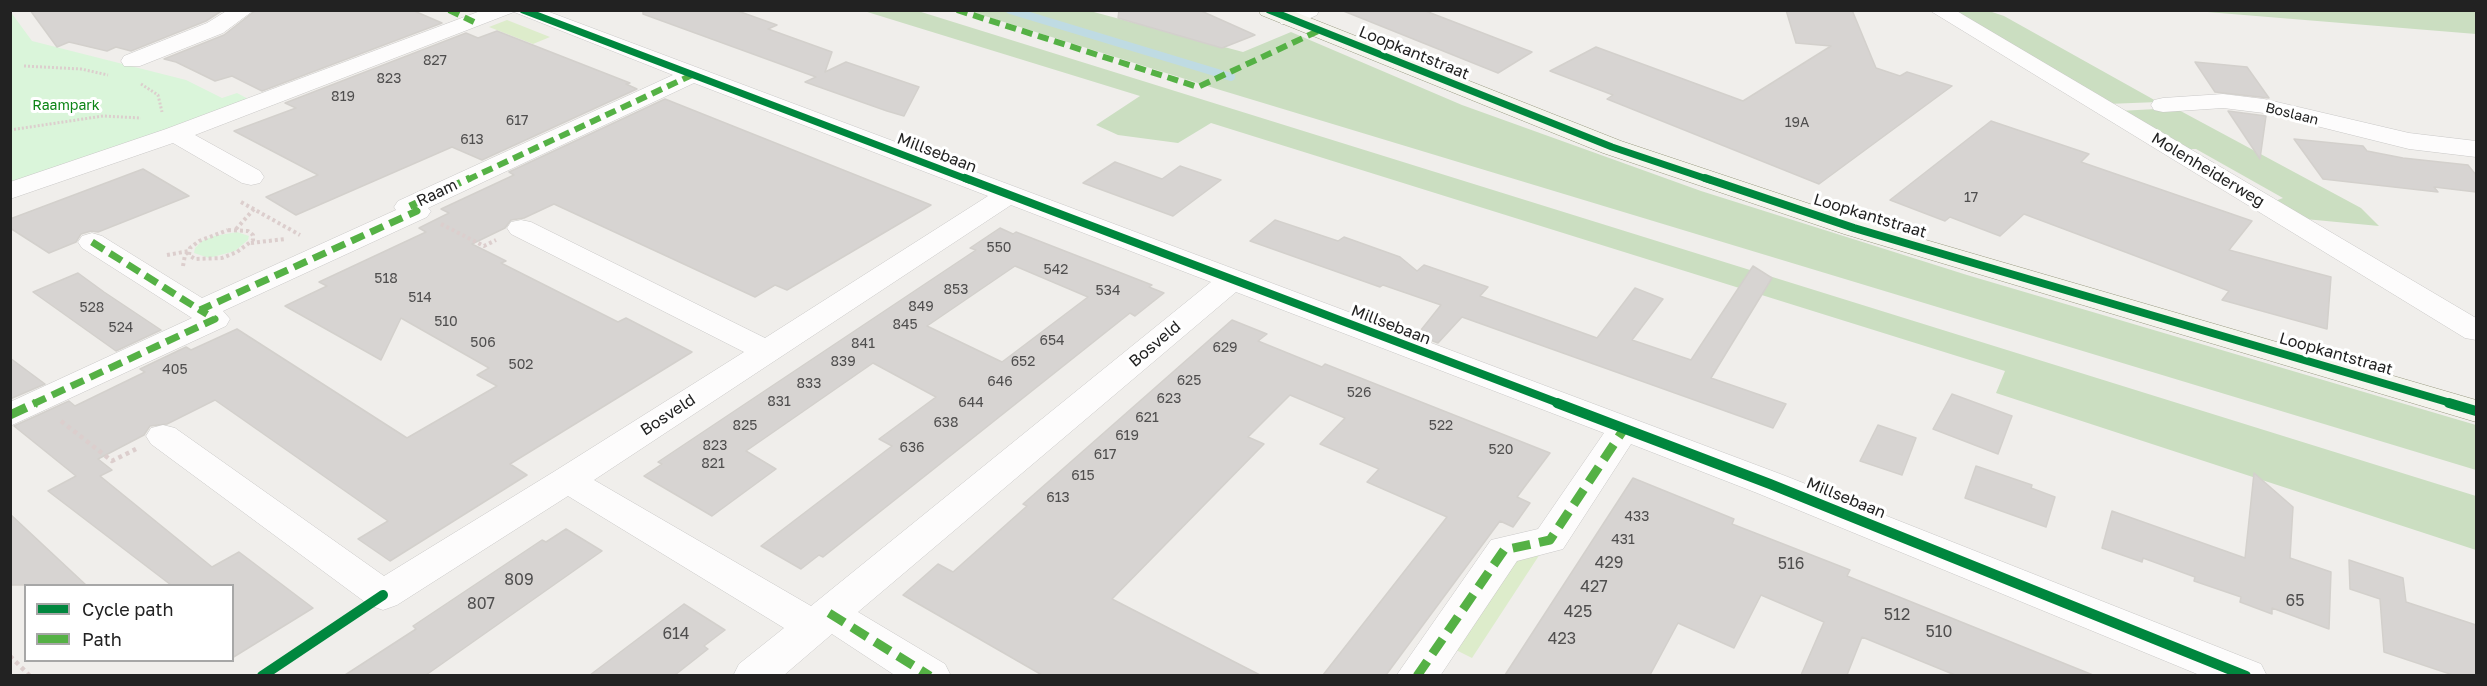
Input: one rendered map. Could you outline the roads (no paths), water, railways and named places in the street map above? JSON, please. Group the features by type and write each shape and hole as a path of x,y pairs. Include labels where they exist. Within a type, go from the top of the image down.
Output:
{"street":[{"path":"132,71 215,28 244,10"},
{"path":"10,191 168,127 504,10"},
{"name":"Millsebaan","path":"523,10 1624,429 2246,675"},
{"name":"Molenheiderweg","path":"1939,10 2476,331"},
{"name":"Loopkantstraat","path":"1289,13 1612,147 1843,224 2476,411"},
{"name":"Raam","path":"200,310 417,211 408,207 692,75"},
{"name":"Boslaan","path":"2163,105 2223,101 2264,106 2409,141 2476,148"},
{"path":"168,127 251,177"},
{"name":"Bosveld","path":"568,480 1007,196"},
{"path":"521,228 767,351"},
{"path":"24,408 215,319 92,242"},
{"name":"Bosveld","path":"754,675 1231,281"},
{"path":"1417,675 1504,550 1550,540 1624,429"},
{"path":"163,436 383,595 568,480 821,620 930,675"}],"waterway":[{"path":"1010,10 1231,77"}],"park label":[{"name":"Raampark","path":"66,106"}]}
